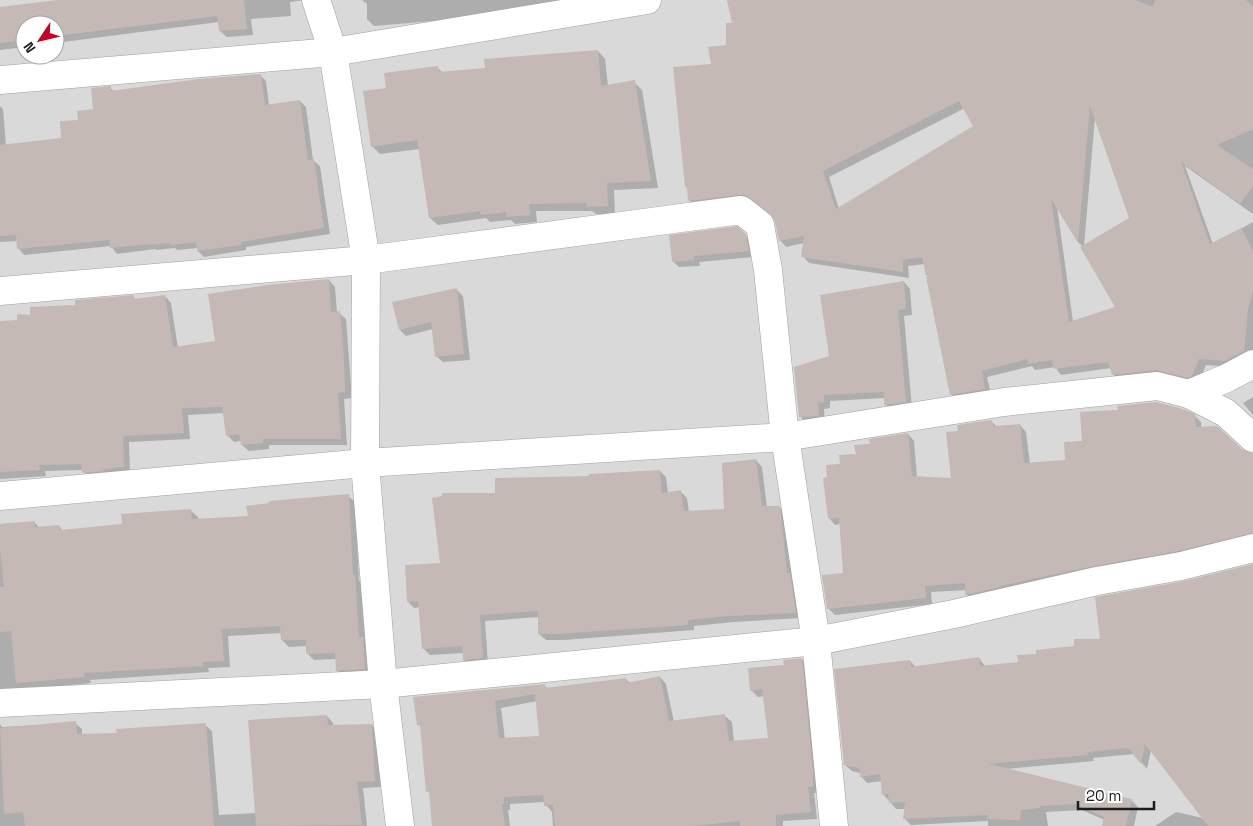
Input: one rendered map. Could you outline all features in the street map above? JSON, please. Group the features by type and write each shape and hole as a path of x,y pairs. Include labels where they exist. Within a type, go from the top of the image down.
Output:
{"street":[{"path":"316,0 333,52 366,260 365,463 383,684 400,826"},
{"path":"0,80 333,52 647,0"},
{"path":"0,291 366,260 741,210 760,225 768,270 785,437 816,641 834,826"},
{"path":"1189,394 1227,378 1253,364"},
{"path":"0,496 365,463 785,437 1004,402 1158,386 1189,394 1226,413 1253,438"},
{"path":"0,703 383,684 816,641 954,614 1098,581 1181,566 1253,548"}],"shaded area":[{"path":"0,0 1253,0 1253,826 0,826"}],"building":[{"path":"57,0 244,0 247,29 219,31 217,16 65,35 65,15 15,15 15,41 0,43 0,7"},
{"path":"727,0 1135,0 1153,7 1155,0 1246,0 1253,7 1253,129 1217,145 1253,169 1253,186 1240,204 1181,162 1210,244 1241,228 1253,251 1253,292 1248,309 1244,351 1225,361 1199,359 1192,376 1188,378 1156,370 1112,375 1108,362 1054,369 1052,360 1028,364 1027,359 982,371 985,389 950,395 926,277 931,276 926,276 922,257 903,260 903,272 801,257 804,236 779,241 775,222 770,213 745,195 688,201 673,67 711,64 708,47 726,45 726,23 732,23","holes":["959,101 973,126 836,209 823,171","1090,106 1129,218 1080,247 1115,307 1069,322 1051,199 1078,243"]},
{"path":"598,50 601,86 635,80 651,181 607,183 608,206 587,207 586,203 529,204 530,215 506,217 506,212 481,215 480,211 429,218 417,140 371,147 363,91 386,88 384,73 438,66 439,72 485,68 484,59"},
{"path":"261,74 265,105 300,100 308,160 314,159 324,228 241,242 241,245 197,251 196,242 110,248 109,240 17,249 16,235 0,236 0,145 61,138 60,121 78,120 77,111 93,109 91,88 111,86 111,91 198,79"},
{"path":"737,226 746,234 749,251 694,256 694,260 672,262 669,235"},
{"path":"329,279 331,312 340,311 344,358 345,392 338,393 341,439 263,439 263,443 241,445 239,434 226,436 222,407 182,408 184,433 123,436 124,467 82,473 81,464 39,465 40,470 0,472 0,321 17,320 17,314 30,315 30,307 75,305 75,300 134,295 134,299 165,295 173,347 215,341 208,294 267,285"},
{"path":"904,281 906,309 898,310 906,402 884,405 884,392 824,395 824,402 818,403 819,416 799,417 794,367 829,356 820,295"},
{"path":"457,288 464,354 435,357 431,322 399,330 392,302"},
{"path":"1156,402 1195,414 1196,427 1217,426 1242,449 1253,453 1253,533 1178,551 1094,566 965,595 965,583 925,586 926,598 827,609 822,575 843,573 839,518 828,519 823,478 827,477 826,465 840,464 839,455 856,454 854,445 870,444 869,439 908,433 912,476 951,478 946,432 958,431 957,425 992,420 993,426 1020,424 1024,463 1065,460 1064,442 1082,441 1080,412 1118,410 1117,406"},
{"path":"756,459 762,506 780,506 787,573 790,573 796,613 728,616 688,620 688,625 557,634 538,634 538,611 480,615 483,658 463,660 462,646 422,649 418,601 407,602 405,565 440,563 432,498 442,496 442,493 495,493 495,478 589,476 589,474 660,470 662,493 681,490 684,511 724,509 722,463"},
{"path":"349,494 353,575 355,575 359,637 363,637 365,669 336,671 335,653 306,654 306,640 281,640 280,626 222,629 224,661 202,662 203,666 84,673 85,677 16,683 11,631 0,632 0,587 4,587 0,549 0,524 35,521 35,527 59,525 60,530 122,524 121,514 191,509 192,519 248,516 246,506 269,503 269,501"},
{"path":"1253,564 1253,826 1208,826 1145,744 1141,764 1128,748 1087,752 1088,755 989,764 1132,799 1126,826 1102,826 1104,817 1075,804 1040,806 1040,808 1021,810 1020,820 987,819 988,815 903,819 905,802 889,803 888,794 882,795 880,774 860,777 859,768 844,765 834,669 910,660 911,667 979,657 980,666 1018,662 1017,655 1036,654 1036,650 1074,646 1074,639 1100,639 1095,597 1184,581"},
{"path":"802,658 813,772 813,787 808,787 811,812 776,815 776,826 740,826 740,821 694,826 555,826 553,805 544,806 543,795 504,797 504,804 502,804 505,826 432,826 429,791 426,792 420,725 417,725 413,697 545,684 545,688 626,678 627,683 660,676 669,721 725,714 729,741 768,738 762,689 750,691 748,668 784,665 783,660","holes":["535,694 539,736 499,738 495,701"]},
{"path":"327,715 328,725 372,724 375,781 357,782 362,825 256,826 248,720"},
{"path":"76,721 77,734 117,733 116,729 206,723 214,826 25,826 23,812 4,814 0,728"}]}
